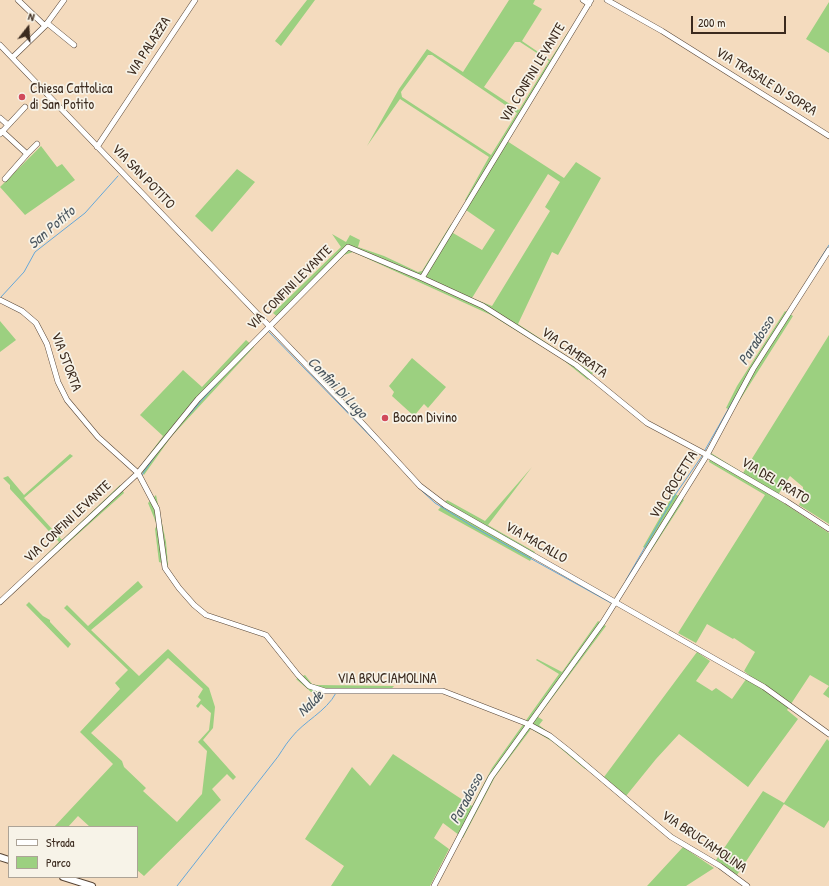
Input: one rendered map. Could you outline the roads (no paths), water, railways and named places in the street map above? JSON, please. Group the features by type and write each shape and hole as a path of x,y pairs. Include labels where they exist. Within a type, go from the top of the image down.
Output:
{"main road":[{"path":"66,878 92,886"}],"street":[{"path":"18,0 46,25 74,45"},
{"path":"13,57 46,25 64,0"},
{"name":"VIA PALAZZA","path":"97,147 195,0"},
{"path":"583,0 590,2"},
{"name":"VIA TRASALE DI SOPRA","path":"607,0 662,31 829,136"},
{"name":"VIA CONFINI LEVANTE","path":"0,602 138,474 198,399 268,326 348,247 422,278 590,2"},
{"name":"VIA SAN POTITO","path":"0,45 268,326"},
{"path":"25,107 1,132 27,154"},
{"path":"0,118 8,125"},
{"path":"5,178 37,144"},
{"name":"VIA CROCETTA","path":"434,886 491,777 616,602 707,455 753,369 829,250"},
{"name":"VIA CAMERATA","path":"422,278 483,306 576,365 647,423 707,455"},
{"name":"VIA STORTA","path":"0,300 22,311 36,323 47,344 58,382 67,400 98,437 138,474"},
{"name":"VIA MACALLO","path":"268,326 420,486 445,505 764,686 829,734"},
{"name":"VIA DEL PRATO","path":"707,455 786,501 829,529"},
{"name":"VIA BRUCIAMOLINA","path":"138,474 157,509 165,568 179,588 194,605 206,615 266,635 298,675 309,686 325,691 443,691 528,724 550,736 569,751 671,837 720,866 747,886"}],"waterway":[{"name":"San Potito","path":"1,297 24,272 35,252 85,213 118,176"},
{"name":"Paradosso","path":"815,267 829,245"},
{"name":"Confini Di Lugo","path":"268,331 376,442"},
{"name":"Paradosso","path":"705,450 746,378"},
{"name":"Confini Di Lugo","path":"189,415 219,381"},
{"name":"Confini Di Lugo","path":"142,475 155,456"},
{"name":"Paradosso","path":"626,580 675,495 702,456"},
{"name":"Confini Di Lugo","path":"407,475 415,484"},
{"name":"Confini Di Lugo","path":"422,491 435,503 472,526 611,603"},
{"name":"Paradosso","path":"528,722 559,679"},
{"name":"Nalde","path":"177,886 286,744 302,726 327,706 336,693"}],"place":[{"name":"Chiesa Cattolica di San Potito","path":"22,97"},
{"name":"Bocon Divino","path":"385,418"}]}
